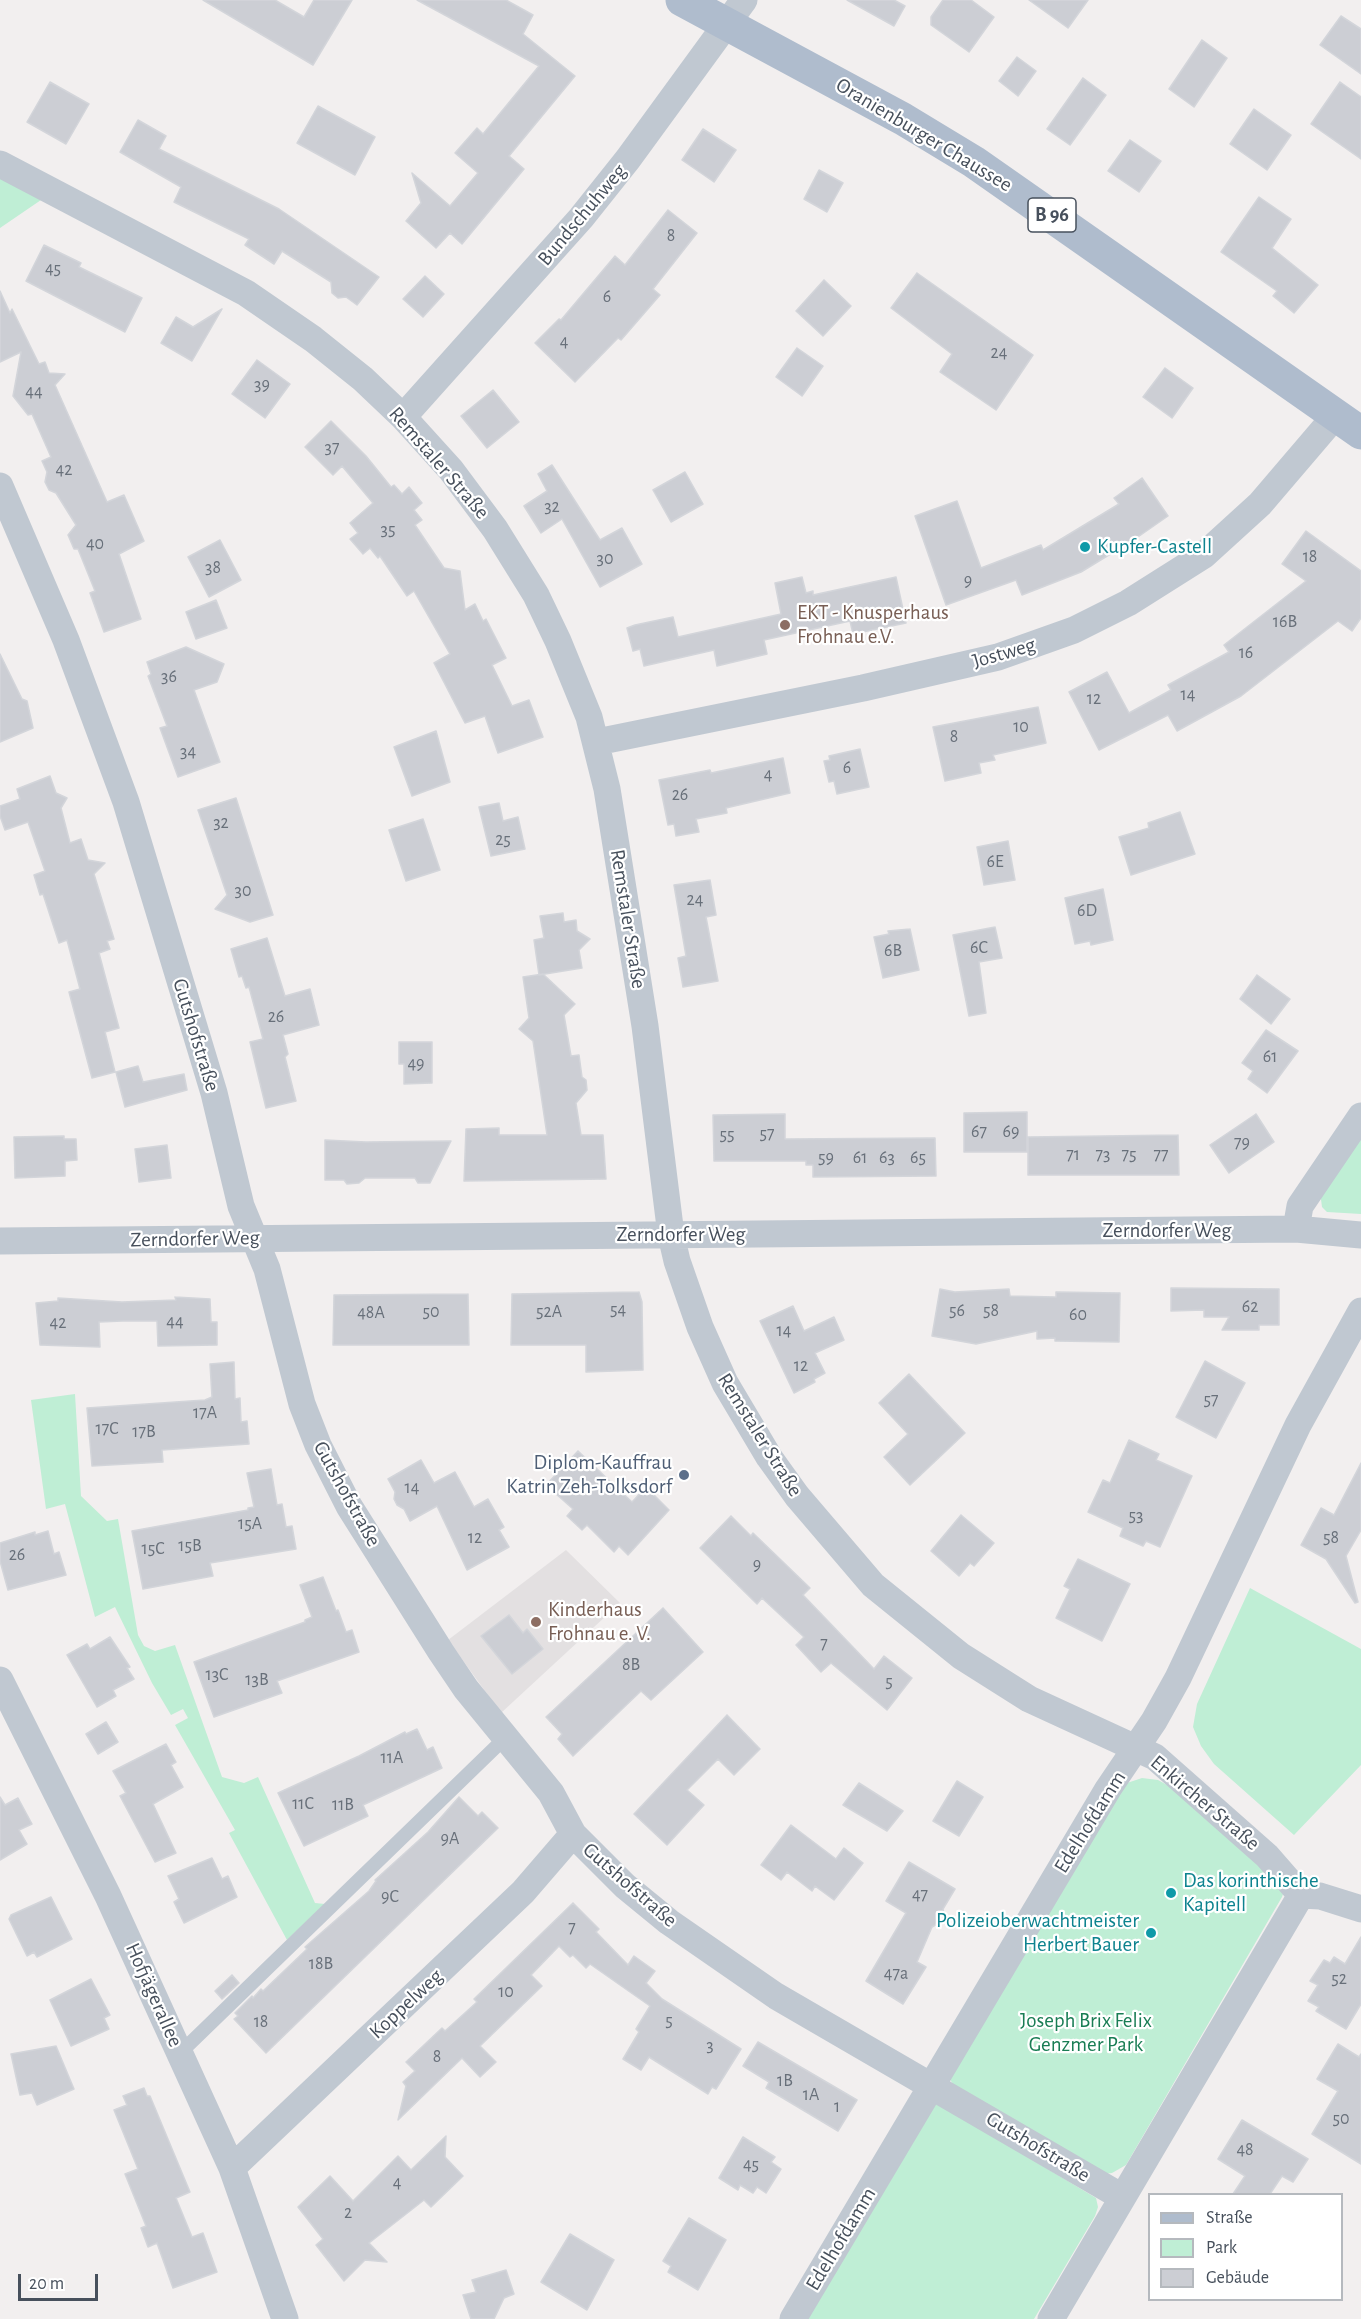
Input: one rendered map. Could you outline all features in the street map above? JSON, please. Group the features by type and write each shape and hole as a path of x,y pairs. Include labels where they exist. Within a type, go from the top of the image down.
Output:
{"main road":[{"name":"Oranienburger Chaussee","path":"682,0 735,12 903,119 966,156 1348,424"}],"street":[{"name":"Bundschuhweg","path":"403,417 581,218 628,159 735,12"},
{"name":"Remstaler Straße","path":"0,164 268,307 347,366 403,417 474,499 536,595 573,675 597,742 617,846 645,1026 671,1235 677,1261 700,1328 741,1413 797,1496 858,1569 928,1630 1002,1683 1047,1708 1137,1748"},
{"name":"Jostweg","path":"597,742 863,688 998,657 1074,630 1128,603 1204,555 1348,424"},
{"name":"Gutshofstraße","path":"0,486 73,657 126,802 214,1093 241,1206 267,1269 302,1404 334,1478 441,1652 551,1793 573,1834 625,1886 722,1960 782,2000 1122,2197"},
{"path":"1296,1228 1300,1206 1361,1116"},
{"name":"Zerndorfer Weg","path":"0,1241 1296,1228 1361,1235"},
{"name":"Edelhofdamm","path":"793,2319 1108,1790 1137,1748 1178,1678 1298,1425 1361,1311"},
{"name":"Hofjägerallee","path":"0,1680 8,1719 108,1896 232,2168 285,2319"},
{"name":"Enkircher Straße","path":"1137,1748 1155,1757 1235,1826 1267,1856 1301,1895"},
{"name":"Koppelweg","path":"232,2168 515,1900 573,1834"},
{"path":"1050,2319 1301,1895 1320,1896 1361,1909"}],"lane":[{"path":"180,2053 506,1738"}],"shaded area":[{"name":"Kinderhaus Frohnau e. V.","path":"566,1550 620,1603 501,1713 448,1640"}],"green space":[{"path":"0,177 41,200 0,228"},
{"path":"1361,1129 1361,1214 1327,1212 1322,1207 1320,1192"},
{"path":"75,1394 81,1496 107,1521 118,1519 138,1635 144,1646 155,1651 175,1645 222,1777 244,1783 258,1777 315,1903 325,1904 287,1940 229,1833 235,1830 175,1725 188,1718 183,1709 171,1715 152,1683 115,1607 95,1617 65,1504 46,1509 31,1400"},
{"path":"1250,1588 1361,1649 1361,1765 1294,1835 1214,1764 1201,1746 1193,1727 1197,1704"},
{"name":"Joseph Brix Felix Genzmer Park","path":"1142,1778 1158,1780 1169,1786 1260,1863 1283,1894 1126,2165 1112,2173 1104,2174 955,2087 949,2078 1121,1785"},
{"path":"933,2104 940,2104 1096,2198 1098,2207 1095,2216 1034,2319 798,2319"}],"building":[{"path":"203,0 275,0 304,17 314,0 352,0 313,65"},
{"path":"417,0 506,0 533,15 523,34 575,76 509,156 524,169 462,244 450,233 436,248 406,221 421,203 412,173 450,206 478,173 455,153 477,128 483,134 539,66"},
{"path":"847,0 894,0 905,6 894,26"},
{"path":"943,0 971,0 994,17 969,52 931,25 931,17"},
{"path":"1029,0 1088,0 1068,28"},
{"path":"1341,16 1361,29 1361,74 1320,45"},
{"path":"1202,40 1227,58 1194,107 1169,89"},
{"path":"1017,57 1036,71 1018,96 999,81"},
{"path":"1083,78 1106,95 1070,145 1047,129"},
{"path":"50,82 89,104 66,144 27,122"},
{"path":"1340,82 1361,97 1361,159 1311,124"},
{"path":"318,106 375,137 355,175 297,143"},
{"path":"1254,109 1291,135 1267,170 1230,144"},
{"path":"138,120 166,136 159,149 279,209 379,277 357,305 346,297 338,298 332,293 331,282 282,251 274,264 245,245 249,239 174,202 181,187 120,152"},
{"path":"703,129 736,150 714,182 682,160"},
{"path":"1130,140 1161,161 1139,192 1108,171"},
{"path":"819,170 843,183 827,212 804,199"},
{"path":"1259,197 1291,219 1272,248 1318,285 1294,313 1273,296 1277,291 1221,252"},
{"path":"668,210 697,233 653,289 660,295 621,340 618,338 575,382 535,343 559,319 561,320 615,256 625,265"},
{"path":"44,245 81,263 79,267 142,298 125,332 26,281"},
{"path":"917,273 1033,355 996,410 940,372 952,354 891,308"},
{"path":"425,276 444,294 423,317 403,299"},
{"path":"824,280 851,306 823,336 796,311"},
{"path":"0,291 10,313 12,309 39,364 45,362 49,373 65,374 55,385 107,502 124,495 144,541 119,554 141,619 104,632 90,593 95,591 78,549 74,549 68,535 76,525 56,493 49,490 45,482 47,472 42,461 51,457 32,414 28,415 13,396 21,352 0,362"},
{"path":"222,309 192,361 161,343 176,317 193,327"},
{"path":"797,348 823,366 802,396 776,377"},
{"path":"257,360 290,384 265,418 232,394"},
{"path":"1165,368 1193,388 1172,418 1143,397"},
{"path":"493,390 519,422 487,448 461,416"},
{"path":"331,421 366,456 391,487 394,485 402,494 409,487 422,503 414,510 422,520 415,525 444,568 460,571 465,610 475,604 483,621 486,619 506,658 492,665 512,706 529,700 543,737 498,753 485,716 465,723 434,663 450,654 414,591 407,596 380,556 378,558 370,548 363,554 350,539 358,533 350,523 373,503 342,466 333,475 305,447"},
{"path":"552,465 600,540 622,528 642,564 600,587 562,519 541,533 524,506 547,491 538,474"},
{"path":"685,472 703,504 671,522 653,490"},
{"path":"1142,478 1168,516 1135,539 1081,572 1022,595 1016,580 946,605 915,516 957,501 981,568 1041,545 1043,550 1119,504 1114,498"},
{"path":"1306,531 1361,571 1361,618 1352,631 1338,621 1241,696 1177,731 1168,715 1099,750 1069,692 1107,672 1129,713 1171,690 1168,685 1229,652 1224,645 1306,581 1282,564"},
{"path":"220,540 241,580 209,597 188,557"},
{"path":"802,577 806,593 813,591 813,595 896,577 906,623 853,634 850,621 764,640 767,654 717,666 714,650 644,666 640,649 633,651 627,628 635,625 673,617 678,637 781,614 775,583"},
{"path":"216,600 227,628 196,639 186,612"},
{"path":"186,647 224,664 217,682 194,690 220,762 178,777 160,728 167,726 148,676 151,674 147,662"},
{"path":"0,654 22,699 27,701 33,728 0,742"},
{"path":"1038,707 1046,743 993,755 995,760 979,763 981,773 945,781 933,727"},
{"path":"436,731 450,782 412,796 394,747"},
{"path":"860,749 869,787 837,794 834,781 829,782 824,761 830,760 829,756"},
{"path":"783,758 790,793 726,808 727,813 696,819 699,832 676,836 674,824 668,825 659,780 710,770 711,773"},
{"path":"50,776 56,793 67,798 61,808 70,843 81,839 88,860 105,863 94,874 114,939 107,941 110,949 99,953 119,1028 105,1032 115,1072 92,1078 69,992 80,989 67,940 59,943 43,894 40,895 34,875 45,871 28,822 5,830 0,816 0,806 20,799 17,789"},
{"path":"236,798 273,915 250,922 215,909 227,895 198,810"},
{"path":"499,803 503,821 518,817 525,849 491,856 479,807"},
{"path":"1180,812 1195,854 1131,875 1119,837 1149,828 1148,823"},
{"path":"423,819 440,870 406,881 389,830"},
{"path":"1008,841 1015,880 984,885 977,847"},
{"path":"710,880 716,915 706,917 718,981 683,987 678,958 686,956 674,885"},
{"path":"1103,889 1113,940 1091,945 1090,941 1075,944 1065,898"},
{"path":"563,913 564,922 576,920 577,931 590,939 579,950 582,968 539,975 534,940 544,938 540,916"},
{"path":"995,927 1002,958 979,962 986,1013 969,1016 953,935"},
{"path":"910,929 919,970 883,978 874,937 889,934 888,931"},
{"path":"267,938 285,996 310,989 319,1025 283,1035 288,1054 285,1057 296,1101 266,1108 250,1042 263,1039 249,987 246,988 242,976 239,977 231,949"},
{"path":"543,974 575,1004 564,1015 571,1056 579,1055 582,1077 586,1080 587,1090 576,1103 581,1135 603,1135 606,1179 464,1181 466,1129 499,1128 499,1135 547,1135 533,1041 519,1029 529,1018 523,977"},
{"path":"1257,975 1290,999 1271,1024 1240,999"},
{"path":"1266,1030 1298,1051 1267,1093 1248,1079 1253,1071 1242,1063"},
{"path":"399,1042 432,1042 432,1083 404,1084 404,1064 399,1064"},
{"path":"138,1066 143,1082 184,1074 187,1090 125,1107 116,1072"},
{"path":"1027,1112 1027,1152 964,1152 964,1113"},
{"path":"785,1114 785,1139 935,1138 936,1176 813,1177 813,1165 806,1165 806,1161 714,1161 713,1115"},
{"path":"1256,1114 1274,1142 1229,1173 1210,1145"},
{"path":"1178,1135 1179,1175 1028,1175 1028,1137"},
{"path":"64,1136 64,1139 76,1139 77,1160 65,1161 65,1176 15,1178 14,1137"},
{"path":"325,1140 451,1141 430,1183 418,1183 415,1178 365,1178 359,1183 347,1184 344,1180 325,1180"},
{"path":"167,1145 171,1178 139,1182 135,1149"},
{"path":"1171,1288 1279,1289 1279,1325 1259,1325 1259,1330 1222,1330 1229,1317 1204,1317 1204,1310 1171,1311"},
{"path":"940,1289 955,1292 1009,1289 1010,1296 1056,1297 1056,1292 1120,1293 1119,1342 1037,1339 1037,1331 976,1344 932,1336"},
{"path":"639,1292 642,1302 643,1370 586,1372 586,1345 511,1345 512,1294"},
{"path":"468,1294 469,1345 333,1345 334,1295"},
{"path":"175,1297 210,1299 211,1322 217,1322 217,1345 158,1346 157,1321 123,1321 99,1322 100,1347 40,1345 36,1303 58,1301 58,1298 122,1302 176,1300"},
{"path":"793,1306 804,1331 834,1317 844,1340 815,1353 825,1373 814,1379 815,1382 794,1393 760,1321"},
{"path":"1205,1361 1245,1383 1216,1438 1176,1417"},
{"path":"234,1362 235,1399 240,1398 241,1422 247,1421 249,1444 162,1450 163,1462 92,1466 87,1408 205,1400 212,1397 210,1364"},
{"path":"909,1374 965,1433 910,1485 884,1457 908,1434 879,1403"},
{"path":"1129,1440 1159,1454 1156,1460 1192,1476 1160,1547 1146,1541 1143,1546 1120,1536 1123,1528 1088,1512 1103,1480 1110,1483"},
{"path":"578,1451 632,1502 646,1487 669,1510 628,1555 619,1546 614,1552 587,1525 582,1530 567,1516 573,1509 546,1485"},
{"path":"421,1460 434,1483 455,1472 474,1507 488,1499 504,1527 499,1530 509,1547 467,1570 437,1506 410,1521 404,1509 397,1505 394,1499 395,1492 388,1479"},
{"path":"1361,1463 1361,1530 1346,1556 1358,1602 1355,1603 1326,1559 1301,1545 1321,1508 1334,1515"},
{"path":"271,1469 277,1505 282,1504 286,1527 292,1526 296,1549 210,1563 213,1576 143,1589 132,1531 248,1510 254,1507 247,1473"},
{"path":"961,1515 994,1543 974,1566 970,1563 959,1576 931,1551"},
{"path":"731,1516 751,1536 753,1533 810,1588 803,1595 874,1669 884,1656 912,1678 887,1710 831,1663 821,1672 796,1645 804,1637 762,1598 757,1604 700,1548"},
{"path":"48,1531 54,1554 59,1552 66,1575 8,1590 0,1561 0,1543 35,1532 35,1535"},
{"path":"1078,1559 1130,1584 1102,1641 1056,1618 1070,1589 1064,1586"},
{"path":"323,1577 346,1632 352,1630 359,1652 277,1681 282,1693 214,1717 194,1662 305,1622 312,1617 300,1585"},
{"path":"663,1608 703,1652 651,1700 641,1691 573,1756 558,1739 562,1734 546,1717"},
{"path":"509,1615 523,1633 527,1629 543,1649 512,1674 481,1636"},
{"path":"110,1637 130,1667 127,1668 134,1679 113,1690 116,1696 97,1707 67,1655 87,1644 90,1649"},
{"path":"727,1715 760,1749 734,1775 718,1759 687,1790 704,1805 667,1845 634,1814"},
{"path":"106,1722 118,1742 98,1754 86,1734"},
{"path":"417,1729 427,1750 433,1747 442,1768 363,1805 368,1816 304,1846 278,1793 405,1732 406,1734"},
{"path":"166,1744 176,1762 171,1765 183,1787 153,1804 176,1853 155,1862 120,1796 126,1793 113,1771"},
{"path":"957,1781 983,1797 959,1836 933,1821"},
{"path":"859,1783 903,1811 887,1831 843,1805"},
{"path":"0,1797 5,1805 18,1798 32,1824 19,1830 27,1844 0,1860"},
{"path":"459,1797 478,1816 482,1812 498,1828 266,2053 234,2019 238,2016 235,2013 252,1996 253,1998 261,1989 263,1991 307,1949 305,1947 369,1891 375,1880 428,1832"},
{"path":"791,1825 836,1859 844,1848 863,1863 834,1900 815,1886 812,1891 787,1872 781,1880 761,1865"},
{"path":"212,1858 222,1879 228,1876 237,1897 184,1923 174,1902 179,1899 168,1876"},
{"path":"909,1862 955,1889 943,1909 945,1920 932,1927 917,1962 926,1967 903,2004 866,1981 906,1913 886,1901"},
{"path":"51,1897 72,1939 37,1957 34,1952 27,1956 9,1919 11,1915"},
{"path":"573,1903 599,1929 596,1932 628,1965 634,1956 655,1971 646,1983 662,1999 741,2049 716,2089 712,2087 708,2094 649,2057 641,2070 623,2059 639,2032 636,2029 650,2006 590,1964 586,1968 573,1955 570,1957 559,1946 531,1975 542,1986 480,2046 496,2062 480,2077 462,2058 398,2120 406,2086 403,2082 415,2071 406,2062 442,2028 445,2031 477,2002 474,1999"},
{"path":"1361,1937 1361,2004 1346,2029 1316,2011 1319,2007 1308,2001 1318,1985 1310,1981 1324,1960 1330,1963 1334,1957 1345,1964"},
{"path":"232,1975 239,1983 222,1999 215,1991"},
{"path":"91,1979 110,2015 104,2018 109,2029 71,2046 50,2000"},
{"path":"758,2042 857,2100 838,2131 766,2088 769,2082 743,2066"},
{"path":"1338,2044 1359,2057 1361,2054 1361,2164 1312,2134 1338,2091 1317,2079"},
{"path":"56,2046 74,2089 37,2105 32,2093 20,2095 11,2054"},
{"path":"144,2088 147,2096 150,2096 190,2192 176,2198 192,2237 203,2233 217,2272 173,2288 157,2243 148,2247 141,2228 146,2226 125,2174 138,2169 114,2110 127,2105 123,2096"},
{"path":"1242,2120 1308,2159 1293,2182 1282,2176 1271,2193 1234,2193 1245,2176 1218,2159"},
{"path":"446,2136 445,2157 463,2176 431,2207 424,2200 369,2243 387,2262 365,2260 344,2281 316,2245 323,2239 298,2207 330,2176 353,2201 398,2156 411,2170"},
{"path":"743,2137 775,2157 771,2162 781,2169 766,2193 757,2187 753,2193 740,2185 738,2190 719,2178"},
{"path":"689,2218 726,2240 698,2290 668,2272 671,2266 663,2261"},
{"path":"570,2234 614,2260 587,2310 541,2282"},
{"path":"506,2270 514,2294 504,2298 494,2319 471,2319 463,2295 476,2292 472,2280"}],"place":[{"name":"Kupfer-Castell","path":"1085,547"},
{"name":"EKT - Knusperhaus Frohnau e.V.","path":"785,625"},
{"name":"Diplom-Kauffrau Katrin Zeh-Tolksdorf","path":"684,1475"},
{"name":"Kinderhaus Frohnau e. V.","path":"536,1622"},
{"name":"Das korinthische Kapitell","path":"1171,1893"},
{"name":"Polizeioberwachtmeister Herbert Bauer","path":"1151,1933"}]}
